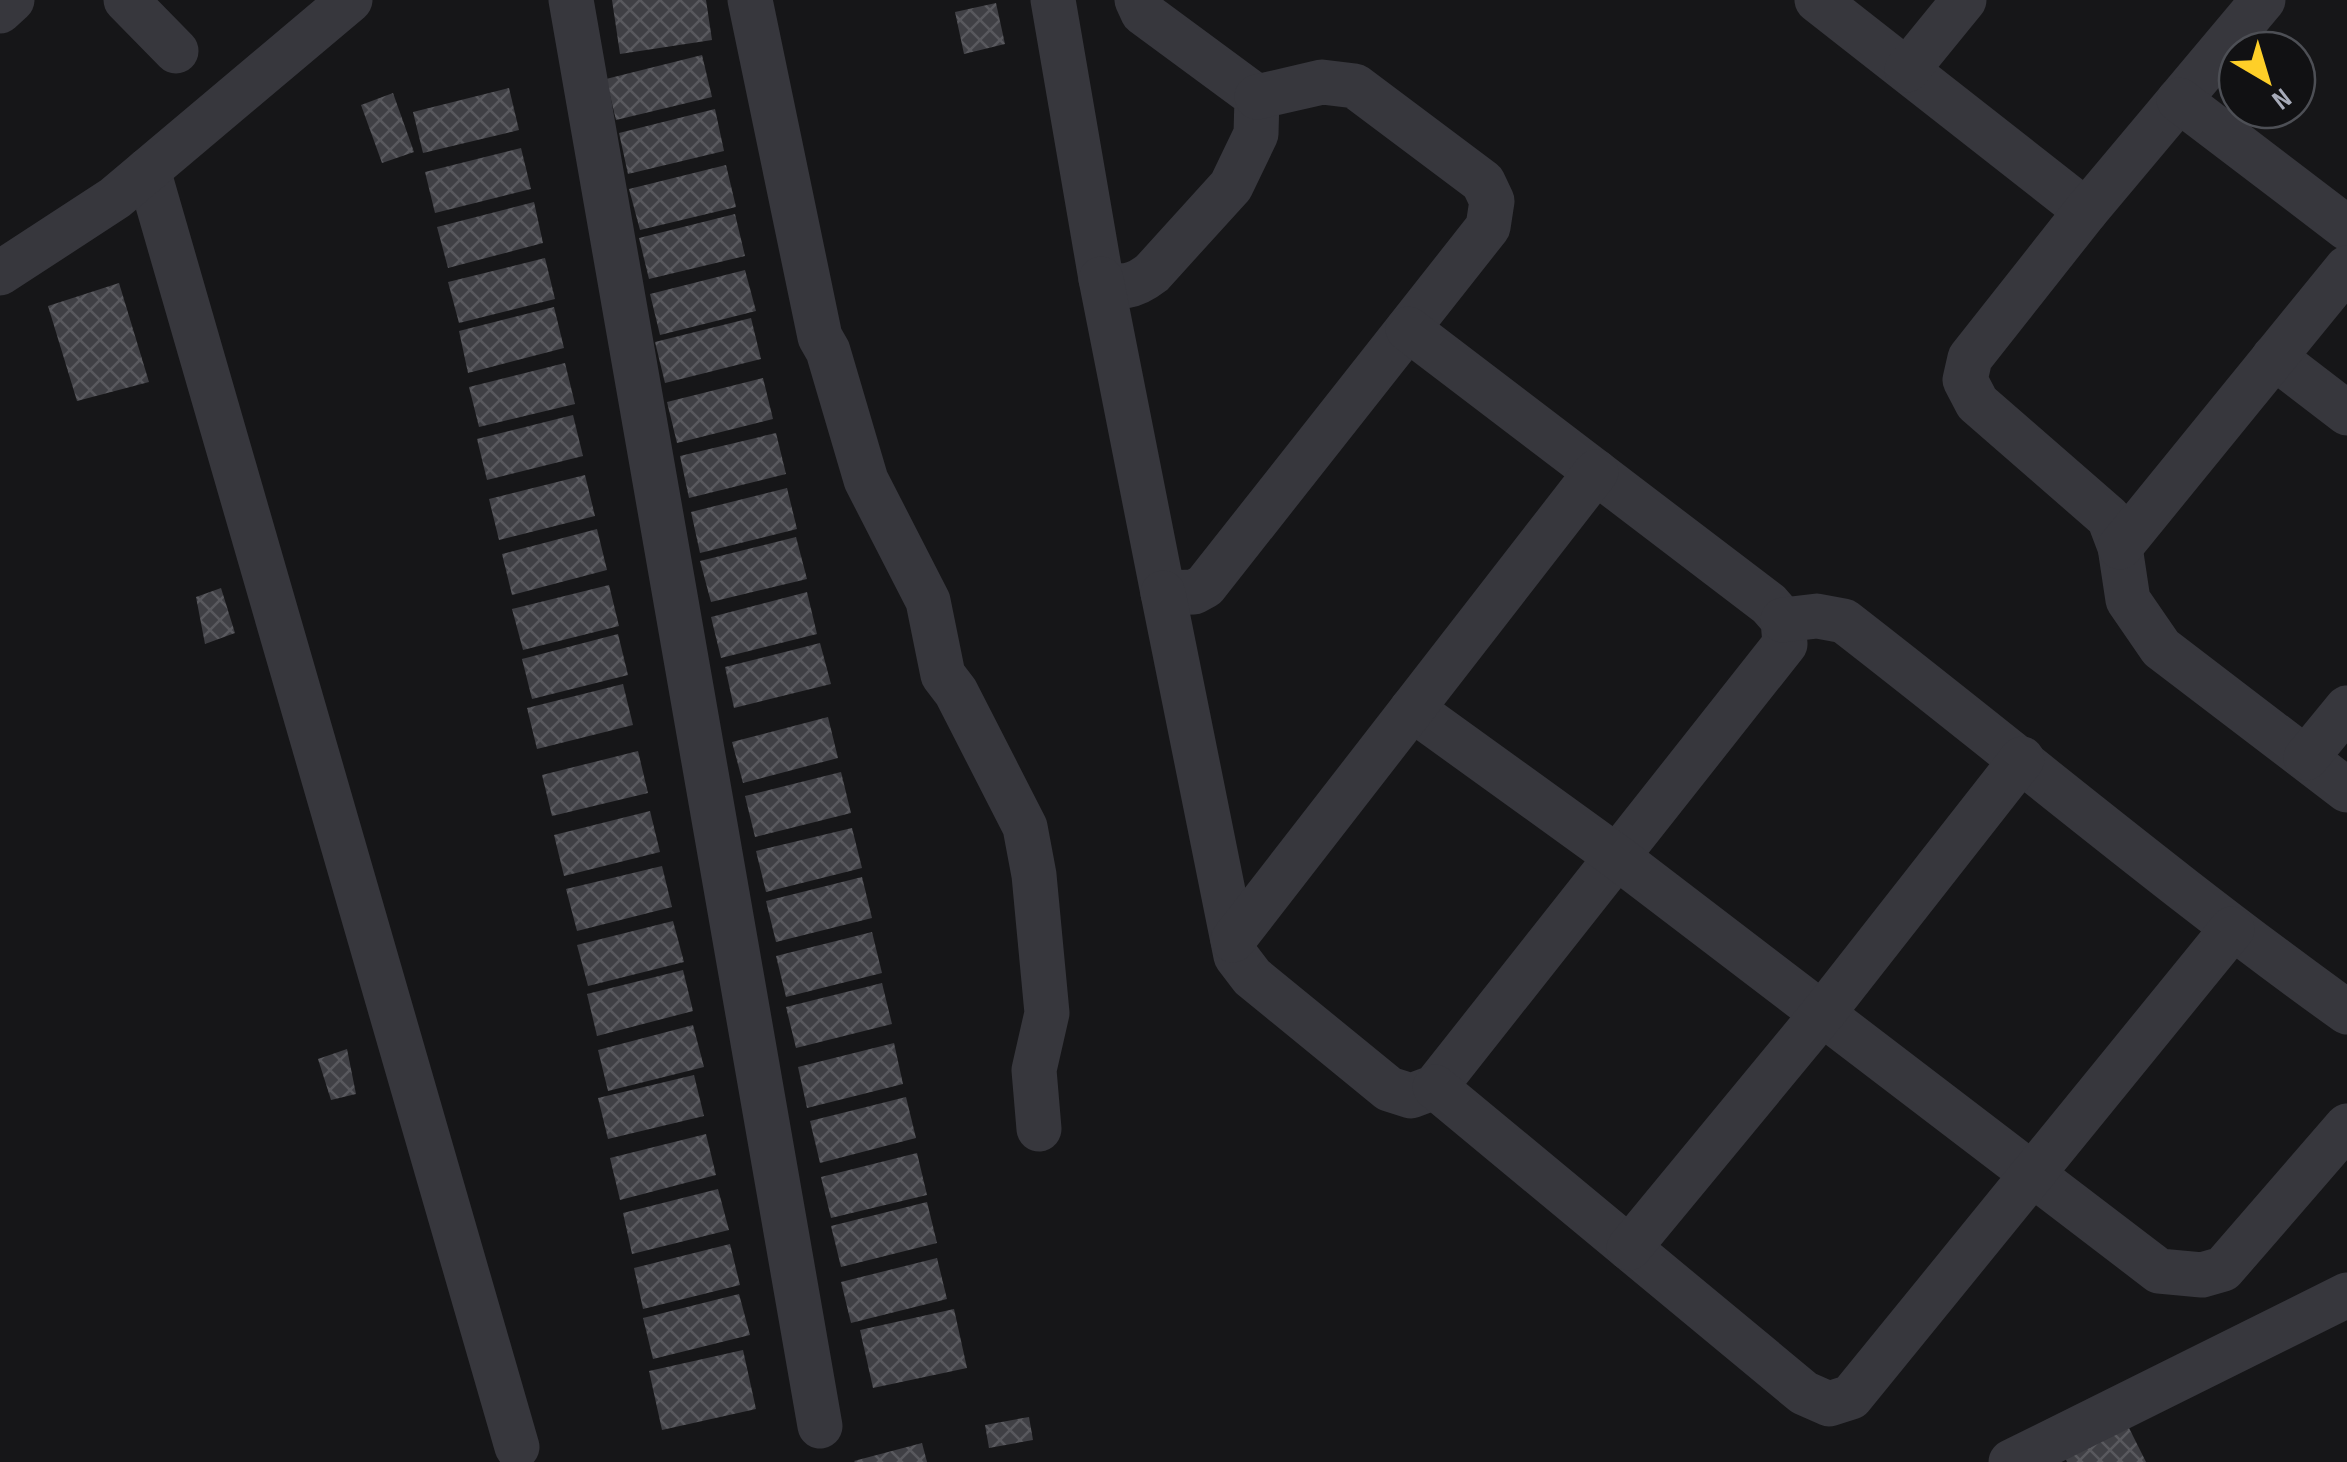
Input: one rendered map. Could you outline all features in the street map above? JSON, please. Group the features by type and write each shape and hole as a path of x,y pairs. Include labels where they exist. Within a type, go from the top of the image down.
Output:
{"street":[{"path":"0,11 12,0"},
{"path":"126,0 176,51"},
{"path":"8,254 115,198 350,0"},
{"path":"570,0 820,1426"},
{"path":"750,0 820,336 828,351 866,480 928,601 943,675 956,692 1025,827 1034,875 1047,1013 1034,1070 1038,1129"},
{"path":"1053,0 1101,279 1236,956 1252,977 1389,1090 1412,1096 1434,1087 1786,644 1783,620 1769,604 1408,329"},
{"path":"1137,0 1144,12 1257,97 1322,82 1355,86 1483,182 1492,201 1488,227 1205,586 1194,592 1163,593"},
{"path":"1817,0 2086,211"},
{"path":"1907,70 1964,0"},
{"path":"2262,0 2086,211 1970,358 1965,380 1978,403 2109,518 2120,547 2128,600 2161,648 2347,790"},
{"path":"1101,279 1114,286 1139,283 1230,186 1256,134 1257,97"},
{"path":"2179,100 2347,228"},
{"path":"148,170 517,1447"},
{"path":"2120,547 2347,268"},
{"path":"2274,358 2347,412"},
{"path":"1233,940 1596,472"},
{"path":"1783,620 1818,616 1844,620 2232,929 2347,1012"},
{"path":"2306,758 2347,708"},
{"path":"1412,709 1617,857 2159,1271 2202,1276 2223,1269 2347,1126"},
{"path":"1629,1248 1823,1013 2022,759"},
{"path":"1434,1087 1804,1392 1828,1404 1851,1398 2232,929"},
{"path":"2023,1459 2347,1295"}],"building":[{"path":"612,0 706,0 712,40 620,54"},
{"path":"996,3 1005,44 964,54 955,12"},
{"path":"702,55 712,97 616,120 606,79"},
{"path":"509,88 519,130 423,153 413,112"},
{"path":"393,93 414,152 382,163 361,105"},
{"path":"715,109 724,151 628,174 619,133"},
{"path":"521,148 531,189 435,213 425,172"},
{"path":"726,165 736,207 640,230 629,189"},
{"path":"534,202 543,243 448,268 437,227"},
{"path":"735,214 745,256 649,279 639,238"},
{"path":"545,258 555,299 459,323 448,282"},
{"path":"745,270 756,311 660,335 650,294"},
{"path":"119,283 149,382 77,401 48,306"},
{"path":"554,307 564,348 468,373 459,331"},
{"path":"751,318 761,359 665,383 655,342"},
{"path":"565,363 575,404 479,427 469,387"},
{"path":"763,378 773,419 677,443 667,402"},
{"path":"573,415 583,456 487,480 477,439"},
{"path":"776,433 786,474 689,498 680,456"},
{"path":"585,475 595,516 499,540 489,499"},
{"path":"787,488 797,529 700,553 691,512"},
{"path":"597,529 607,570 512,595 502,554"},
{"path":"796,537 807,579 711,602 700,561"},
{"path":"609,585 619,626 523,650 512,609"},
{"path":"221,588 235,633 205,644 196,597"},
{"path":"807,592 817,634 721,658 711,617"},
{"path":"618,634 628,675 532,699 522,659"},
{"path":"820,643 831,684 734,708 725,667"},
{"path":"623,684 633,725 537,749 527,708"},
{"path":"828,717 838,758 743,783 732,742"},
{"path":"638,751 648,793 552,816 542,775"},
{"path":"841,772 851,813 755,837 745,796"},
{"path":"650,811 660,852 564,876 554,835"},
{"path":"852,828 862,868 766,892 756,851"},
{"path":"662,866 672,907 577,931 566,889"},
{"path":"862,877 872,918 776,942 766,901"},
{"path":"673,921 684,962 588,986 577,945"},
{"path":"872,932 882,973 786,997 776,956"},
{"path":"683,970 693,1011 597,1036 587,994"},
{"path":"882,983 892,1024 796,1048 786,1007"},
{"path":"693,1025 704,1067 608,1091 598,1050"},
{"path":"894,1043 903,1084 807,1108 798,1067"},
{"path":"347,1049 356,1094 331,1100 318,1059"},
{"path":"694,1075 704,1116 608,1139 598,1098"},
{"path":"906,1097 916,1138 820,1163 810,1121"},
{"path":"706,1134 716,1175 620,1200 610,1158"},
{"path":"917,1153 927,1195 831,1218 821,1177"},
{"path":"718,1189 729,1230 632,1254 623,1213"},
{"path":"927,1202 937,1243 841,1267 831,1226"},
{"path":"730,1244 740,1285 643,1309 634,1268"},
{"path":"937,1258 947,1299 851,1323 841,1282"},
{"path":"739,1294 750,1335 653,1359 643,1318"},
{"path":"954,1309 967,1368 873,1388 860,1330"},
{"path":"743,1350 756,1409 662,1430 649,1371"},
{"path":"1029,1417 1033,1440 989,1448 985,1425"},
{"path":"2127,1424 2146,1462 2067,1462 2064,1455"},
{"path":"922,1443 927,1462 854,1461"}]}
